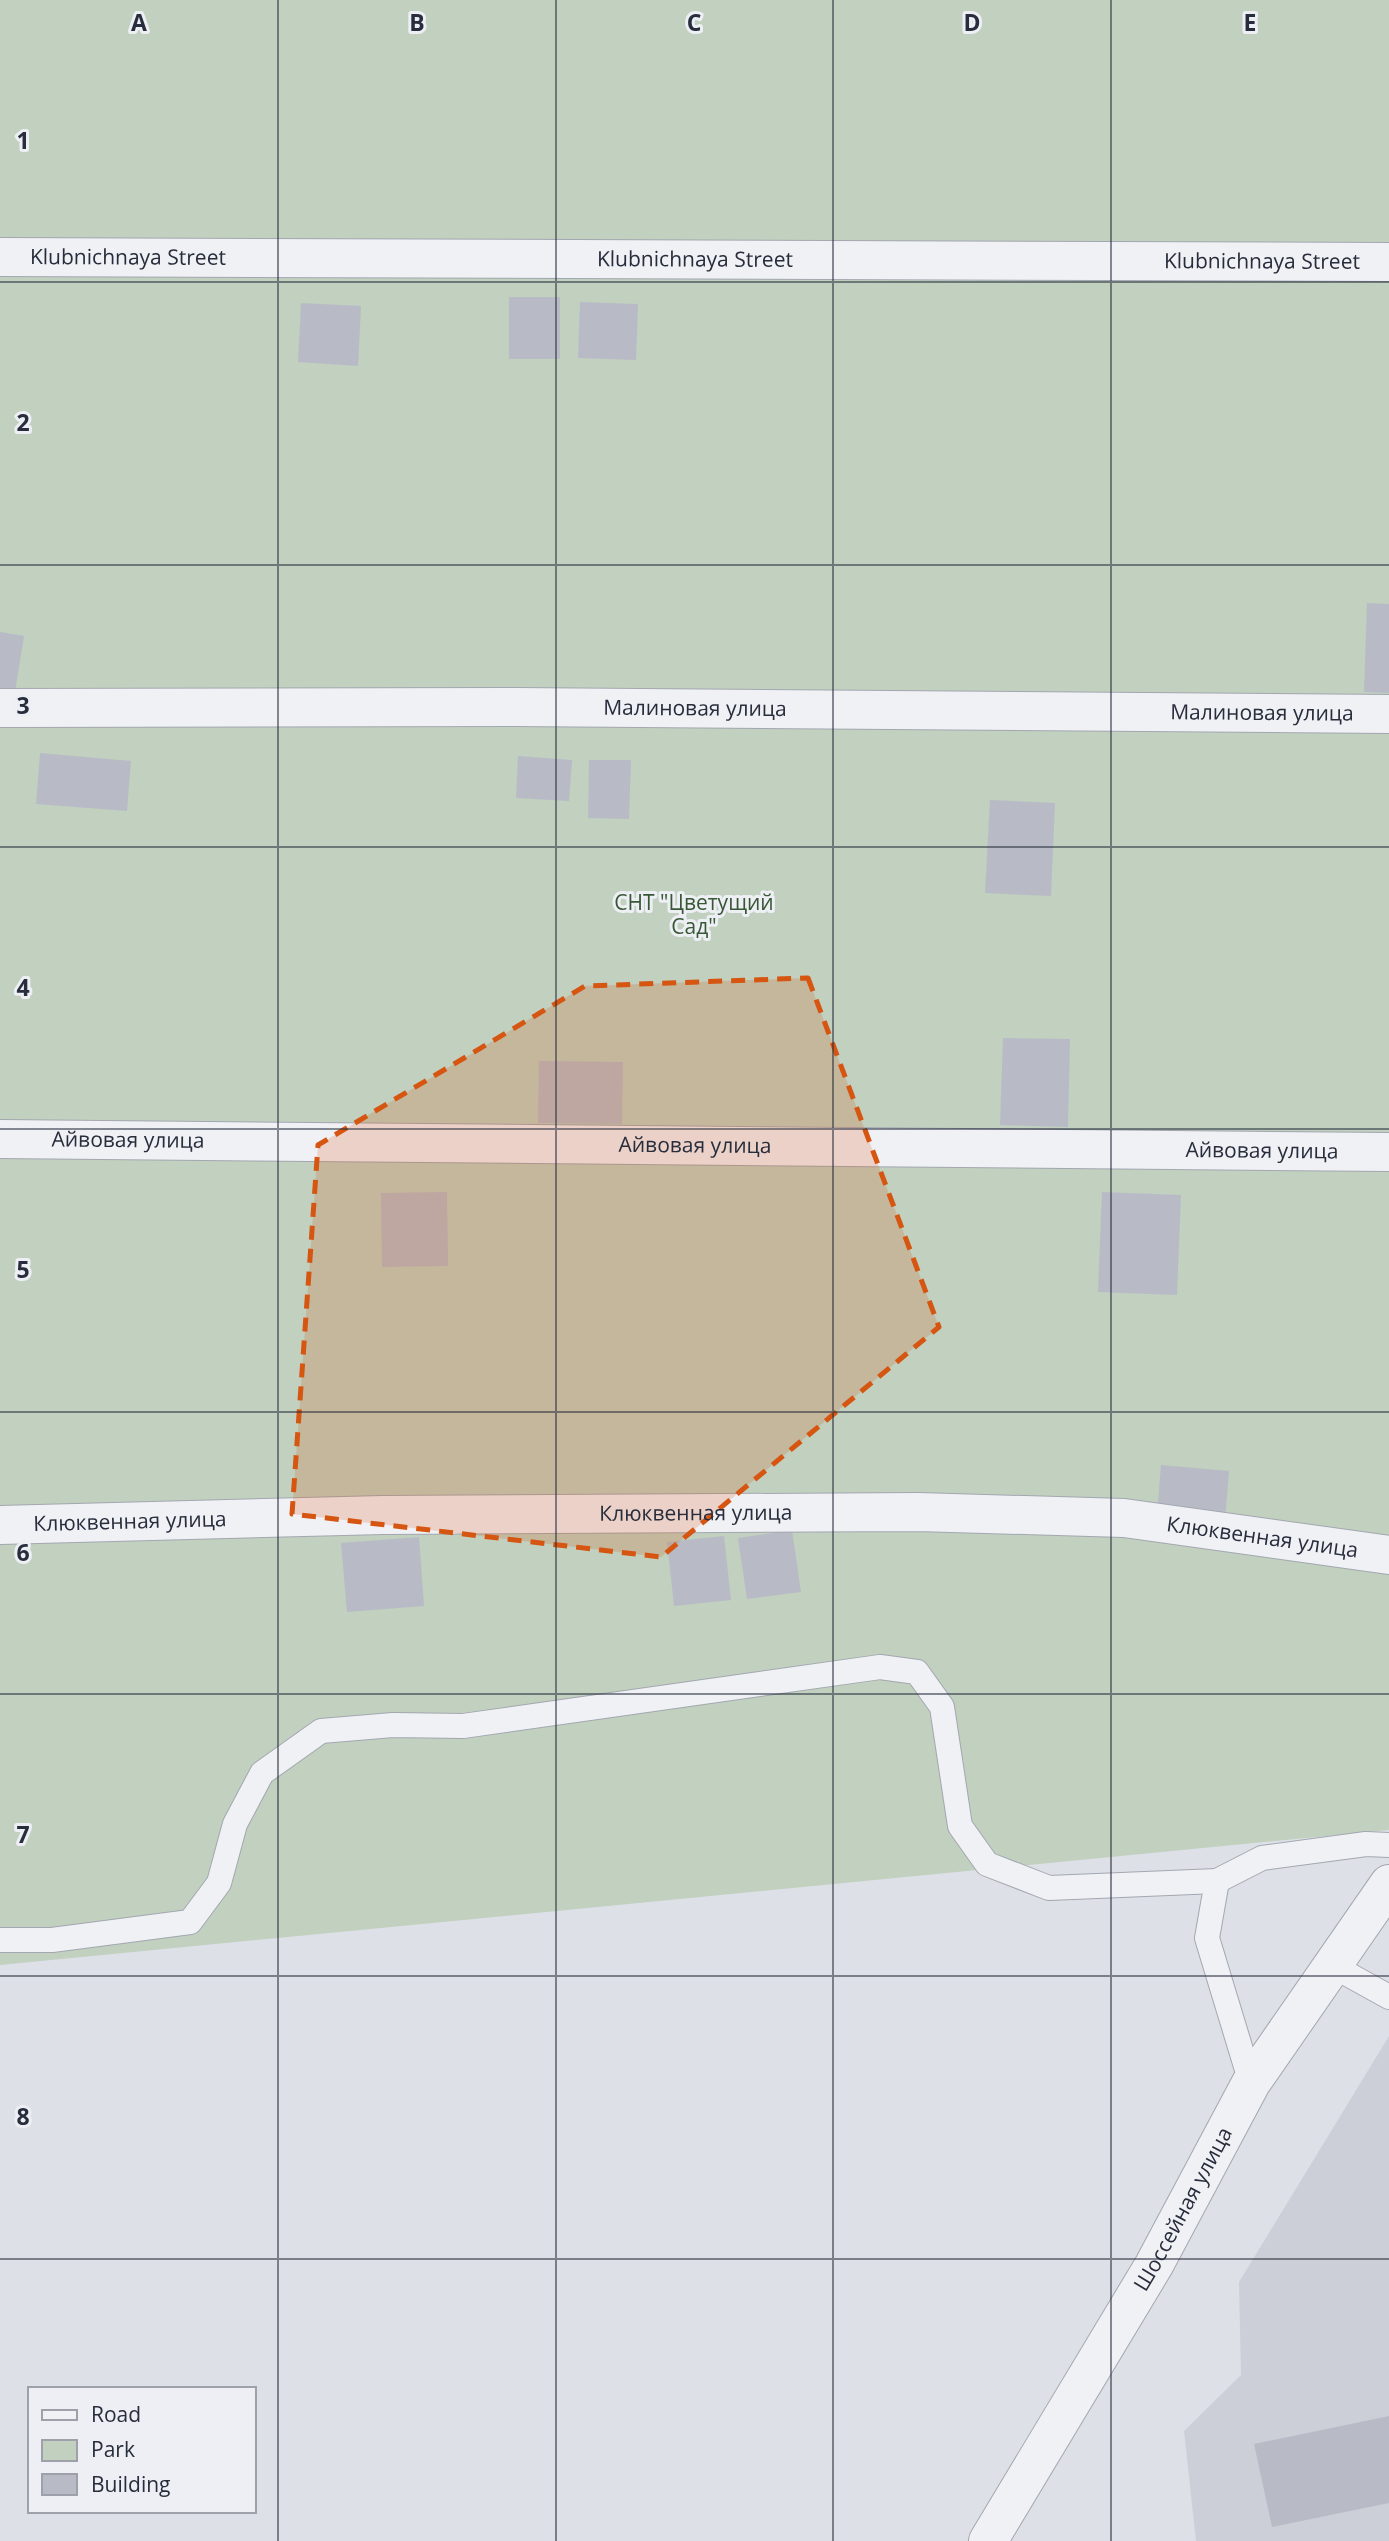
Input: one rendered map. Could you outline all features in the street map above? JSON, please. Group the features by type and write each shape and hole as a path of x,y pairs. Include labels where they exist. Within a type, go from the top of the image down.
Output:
{"street":[{"name":"Klubnichnaya Street","path":"0,257 1389,262"},
{"name":"Малиновая улица","path":"0,708 515,707 1389,714"},
{"name":"Айвовая улица","path":"0,1139 1389,1152"},
{"name":"Клюквенная улица","path":"0,1525 383,1515 918,1511 1124,1518 1389,1555"},
{"name":"Шоссейная улица","path":"988,2541 1154,2265 1251,2083 1389,1884"}],"lane":[{"path":"0,1940 52,1940 190,1922 219,1883 235,1825 262,1773 321,1731 393,1725 463,1726 880,1667 917,1672 942,1707 960,1826 988,1864 1049,1888 1217,1881 1262,1857 1366,1844 1389,1845"},
{"path":"1217,1881 1207,1938 1251,2083"},
{"path":"1333,1966 1389,1997"}],"highlighted area":[{"path":"808,978 939,1327 661,1557 292,1514 318,1145 585,986"}],"shaded area":[{"path":"1389,2036 1389,2541 1196,2541 1184,2431 1241,2375 1239,2282"}],"green space":[{"name":"СНТ \"Цветущий Сад\"","path":"0,0 1389,0 1389,1830 0,1965"}],"building":[{"path":"509,297 560,297 560,359 509,359"},
{"path":"580,302 638,304 636,360 578,358"},
{"path":"301,303 361,306 358,366 298,362"},
{"path":"1367,603 1389,604 1389,693 1364,692"},
{"path":"0,632 24,636 14,698 0,696"},
{"path":"40,753 131,761 127,811 36,804"},
{"path":"518,756 572,760 569,801 516,798"},
{"path":"589,760 631,760 629,819 588,818"},
{"path":"990,800 1055,803 1051,896 985,893"},
{"path":"1003,1038 1070,1039 1068,1127 1000,1125"},
{"path":"539,1061 623,1062 622,1124 538,1123"},
{"path":"447,1192 448,1266 382,1267 381,1193"},
{"path":"1102,1192 1181,1195 1177,1295 1098,1292"},
{"path":"1161,1465 1229,1471 1225,1520 1157,1515"},
{"path":"792,1530 801,1592 747,1599 738,1538"},
{"path":"724,1536 731,1600 674,1606 667,1542"},
{"path":"419,1537 424,1606 347,1612 341,1543"},
{"path":"1389,2416 1389,2503 1272,2527 1254,2444"}]}
